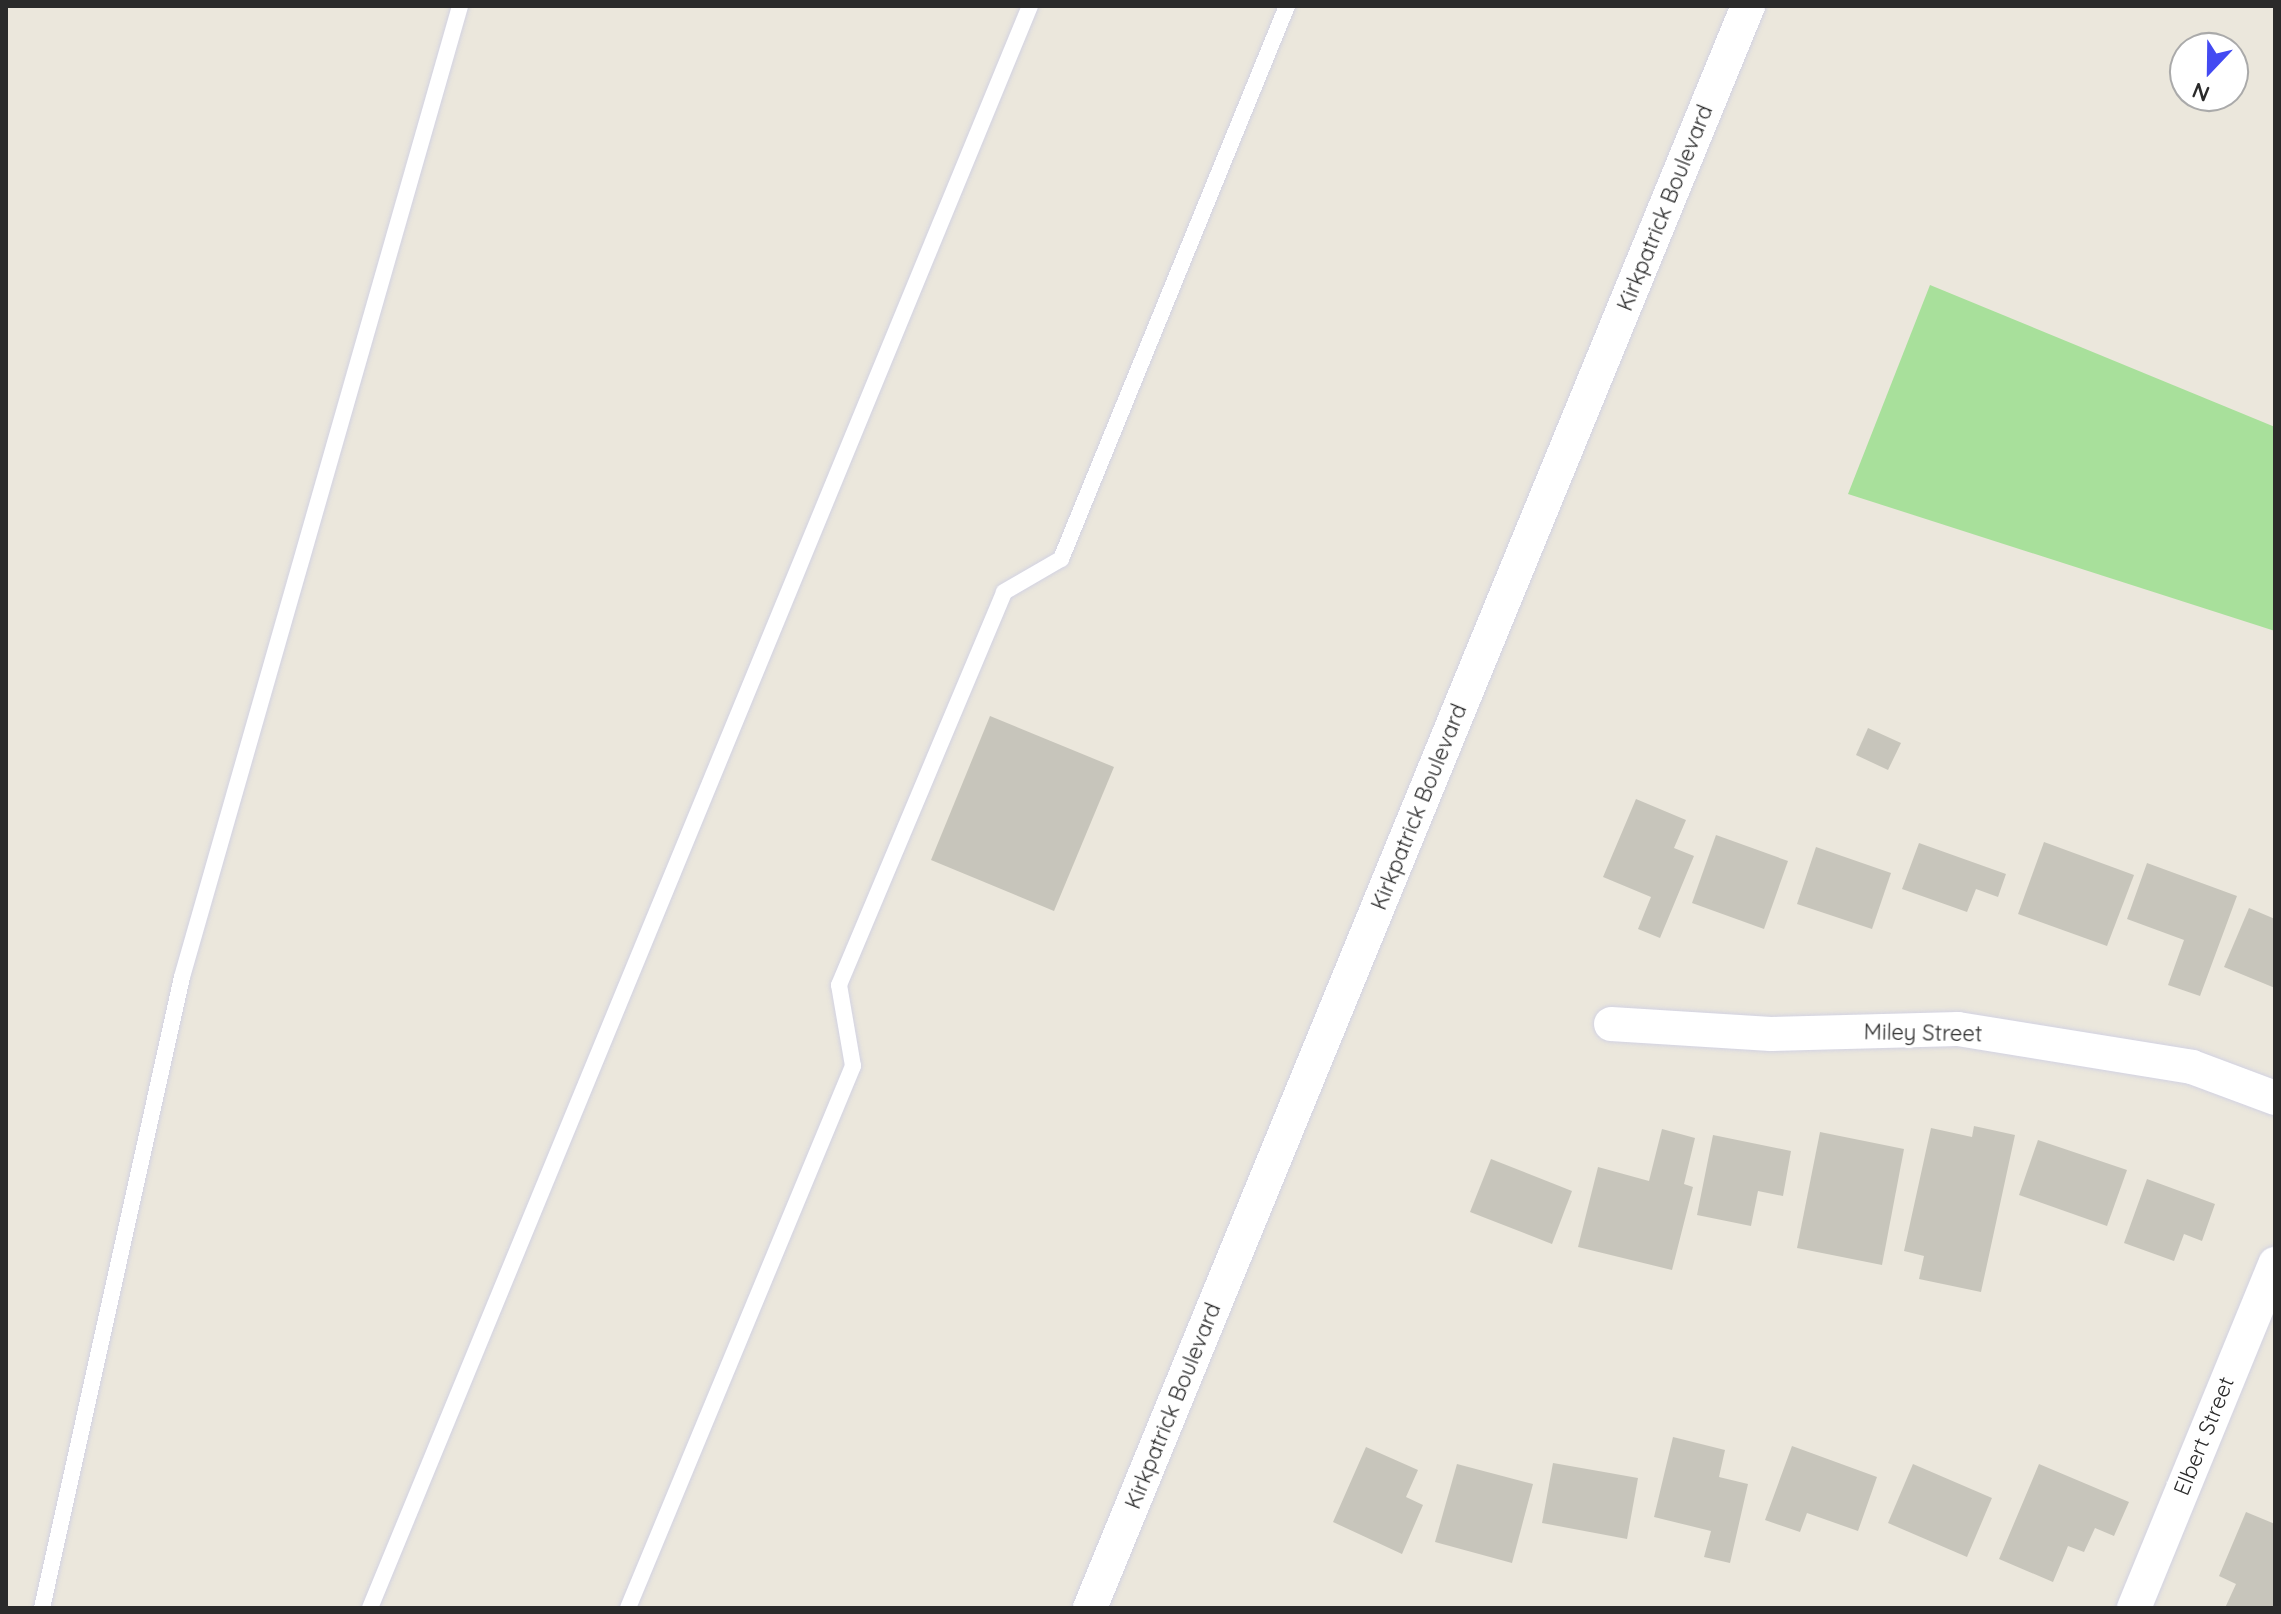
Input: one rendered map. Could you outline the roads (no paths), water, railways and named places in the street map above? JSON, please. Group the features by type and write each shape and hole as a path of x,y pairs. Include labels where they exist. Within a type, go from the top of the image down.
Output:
{"street":[{"name":"Kirkpatrick Boulevard","path":"1090,1608 1748,6"},
{"name":"Miley Street","path":"1611,1024 1771,1034 1958,1029 2192,1067 2275,1098"},
{"name":"Elbert Street","path":"2134,1608 2275,1264"}],"lane":[{"path":"42,1608 182,977 460,6"},
{"path":"370,1608 1030,6"},
{"path":"628,1608 853,1066 839,985 845,970 1004,592 1061,559 1287,6"}]}
